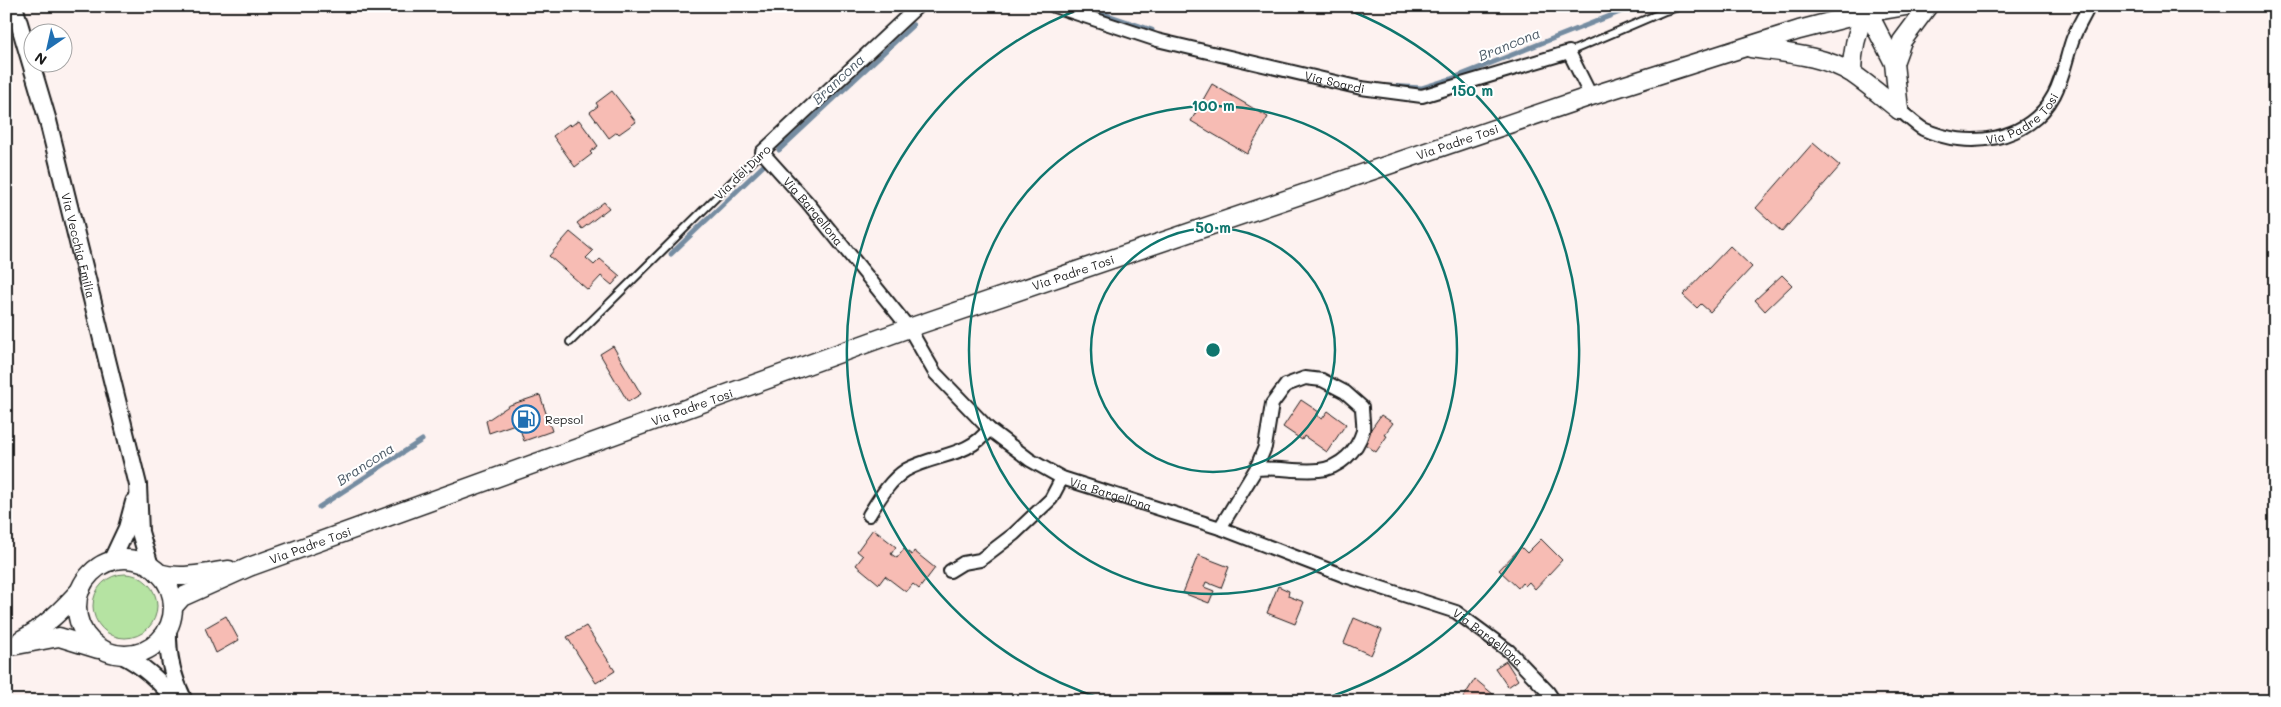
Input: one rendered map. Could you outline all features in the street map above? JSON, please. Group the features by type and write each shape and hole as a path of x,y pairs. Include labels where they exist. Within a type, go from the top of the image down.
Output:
{"main road":[{"name":"Via Padre Tosi","path":"249,567 909,328 1590,96 1798,30 1865,13 1906,6"},
{"path":"1894,63 1902,41 1928,6"},
{"path":"1852,73 1852,52 1856,32 1865,13 1875,26 1894,63 1899,110"},
{"path":"1746,48 1789,54 1826,62 1852,73 1899,110"},
{"path":"8,647 36,632 82,587 93,572 111,562 134,560 172,577 188,577 249,567"},
{"path":"173,607 182,597 249,567"},
{"path":"8,647 59,637 114,653 131,655 144,652 156,645 168,630 173,607 172,596 167,583 154,569"},
{"path":"82,587 78,597 81,627 90,640 114,653"}],"street":[{"name":"Via Vecchia Emilia","path":"14,6 48,121 138,485 140,532 154,569"},
{"name":"Via del Duro","path":"762,152 918,6"},
{"name":"Via Soardi","path":"1054,6 1157,40 1361,88 1422,96 1569,52"},
{"name":"Via Padre Tosi","path":"1899,110 1922,128 1948,138 1972,141 1998,138 2018,129 2040,114 2054,96 2069,57 2072,40 2089,6"},
{"path":"1569,52 1590,96"},
{"name":"Via Bargellona","path":"762,152 808,203 909,328 935,373 989,429 1030,460 1062,478 1220,528 1345,576 1456,612 1509,651 1548,692 1554,701"},
{"path":"1220,528 1256,469 1265,447 1272,404 1286,385 1305,378 1322,380 1345,392 1362,408 1363,430 1352,454 1338,464 1320,470 1273,467 1256,469"},
{"path":"868,515 881,495 905,471 921,463 968,448 981,440 989,429"},
{"path":"950,571 962,563 980,560 1014,534 1051,499 1062,478"},
{"path":"111,562 127,528 138,485"},
{"path":"168,630 167,650 184,701"},
{"path":"114,653 136,662 148,671 176,701"}],"lane":[{"path":"1569,52 1665,11 1682,6"},
{"name":"Via del Duro","path":"570,342 762,152"}],"green space":[{"path":"119,574 131,574 148,583 155,594 157,606 155,618 148,629 131,638 119,638 107,633 98,624 93,612 93,600 98,588 107,579"}],"building":[{"path":"1212,84 1268,117 1247,154 1191,121"},
{"path":"612,91 636,122 619,134 617,132 609,138 590,112 598,106 596,103"},
{"path":"579,120 598,146 590,152 592,154 575,167 553,136 569,124 571,126"},
{"path":"1813,143 1840,166 1782,232 1756,208"},
{"path":"604,202 609,208 582,229 577,223"},
{"path":"570,232 593,251 586,258 594,265 600,259 620,276 612,285 601,276 588,290 549,256"},
{"path":"1730,246 1752,267 1710,312 1701,304 1697,308 1683,295"},
{"path":"1782,275 1792,285 1765,311 1755,300"},
{"path":"613,346 641,394 628,402 600,354"},
{"path":"540,395 552,431 524,441 518,423 489,433 486,421 510,405"},
{"path":"1301,400 1319,412 1316,415 1322,419 1328,411 1346,424 1327,452 1304,436 1302,440 1283,427"},
{"path":"1381,415 1393,423 1384,435 1387,436 1376,452 1362,442"},
{"path":"873,529 896,547 891,554 897,558 904,549 912,555 914,551 935,568 919,589 913,584 906,592 885,576 879,584 856,565 863,556 857,551"},
{"path":"1541,539 1562,560 1535,589 1529,582 1525,586 1522,583 1518,588 1499,570 1521,547 1527,553"},
{"path":"1198,555 1229,567 1221,588 1206,582 1204,587 1214,591 1209,603 1183,593"},
{"path":"1278,586 1289,591 1288,596 1304,602 1295,624 1267,613"},
{"path":"226,616 239,640 216,653 205,628"},
{"path":"1354,618 1382,630 1371,655 1344,643"},
{"path":"586,626 615,671 596,683 567,637"},
{"path":"1506,661 1518,680 1508,687 1495,668"},
{"path":"1475,679 1500,701 1467,701 1463,698"}],"waterway":[{"name":"Brancona","path":"1081,6 1152,30"},
{"name":"Brancona","path":"1388,86 1422,88 1451,79 1635,6"},
{"name":"Brancona","path":"779,150 913,25"},
{"name":"Brancona","path":"671,254 763,166"},
{"name":"Brancona","path":"319,507 422,440"}],"place":[{"name":"Repsol","path":"526,419"}]}
